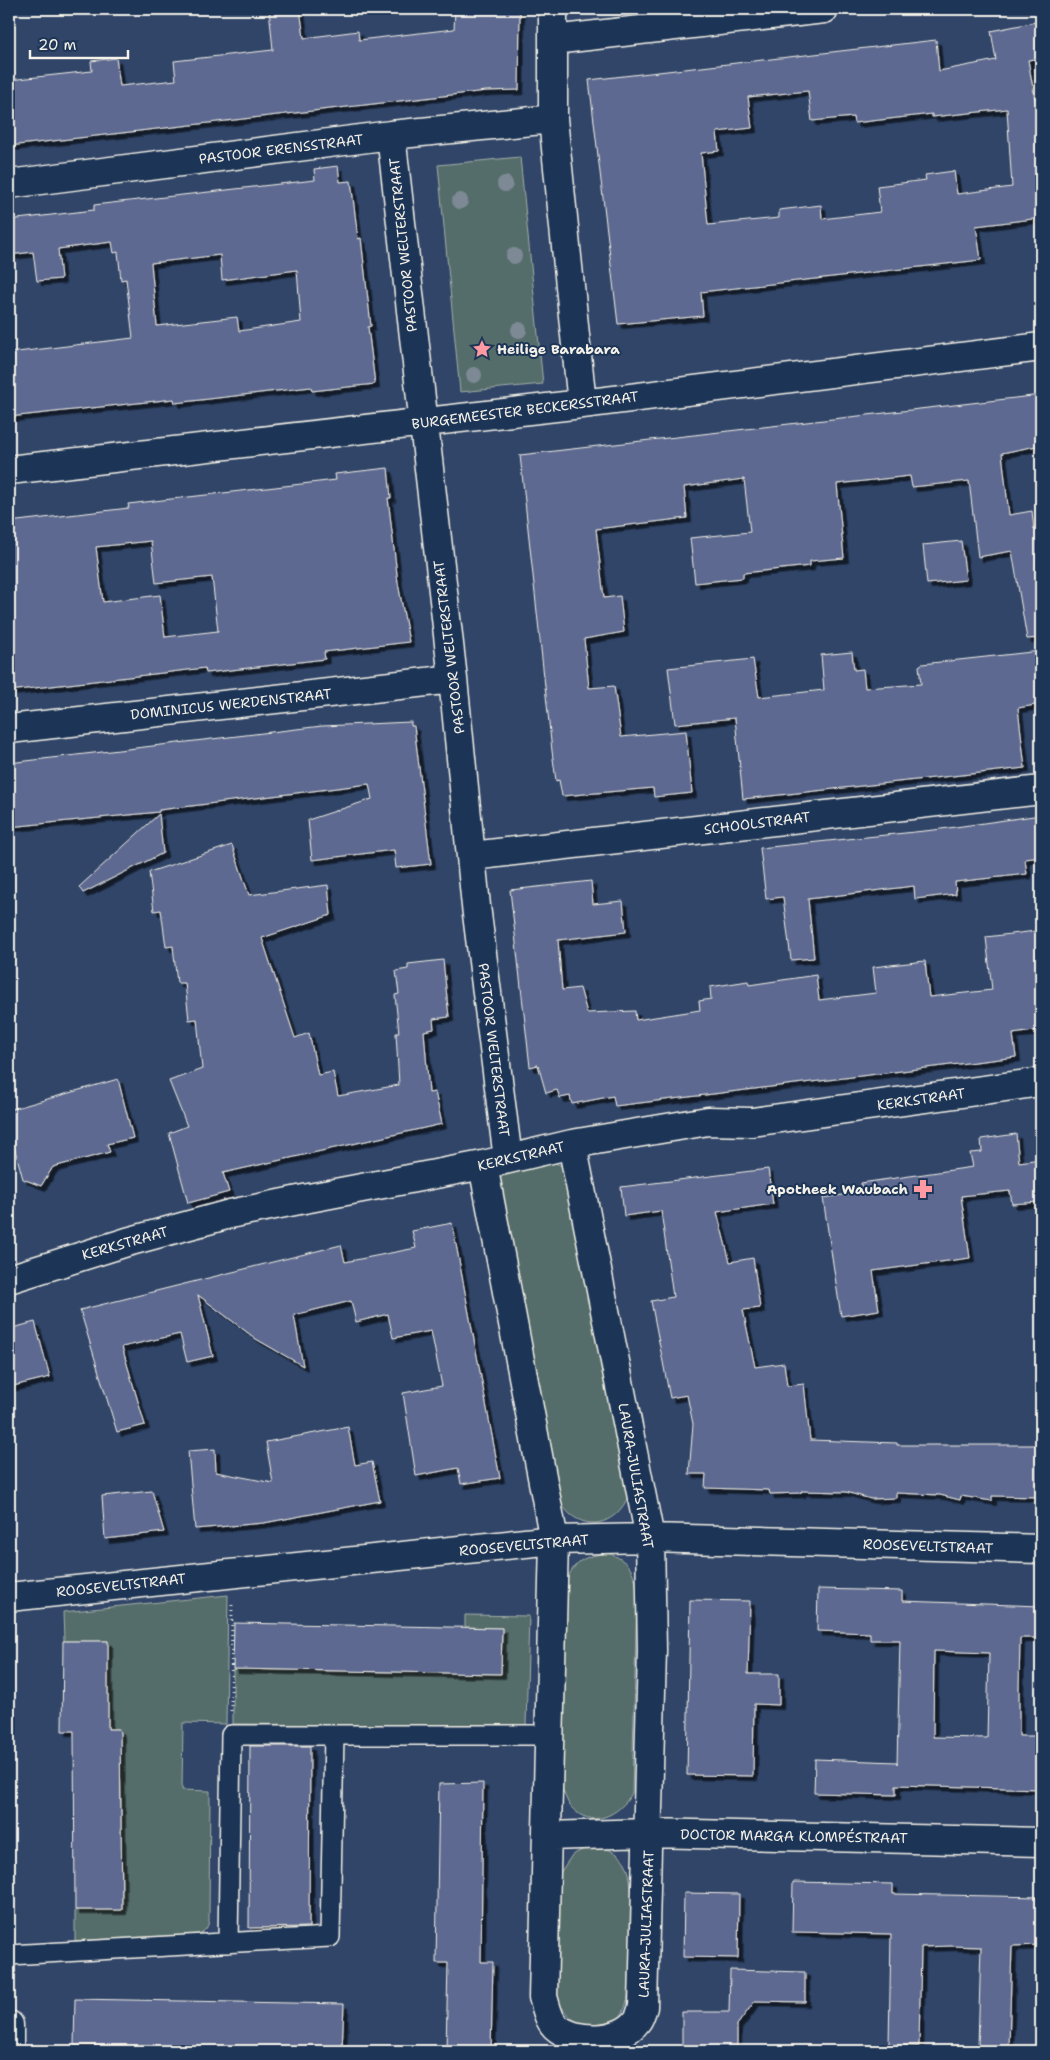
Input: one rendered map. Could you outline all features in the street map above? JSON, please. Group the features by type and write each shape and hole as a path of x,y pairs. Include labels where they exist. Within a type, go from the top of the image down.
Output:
{"street":[{"path":"553,9 553,119 582,404"},
{"path":"553,40 824,9"},
{"name":"PASTOOR ERENSSTRAAT","path":"9,184 391,135 553,119"},
{"name":"PASTOOR WELTERSTRAAT","path":"391,135 472,856 496,1162"},
{"name":"BURGEMEESTER BECKERSSTRAAT","path":"9,470 582,404 1041,347"},
{"name":"DOMINICUS WERDENSTRAAT","path":"9,729 453,678"},
{"name":"SCHOOLSTRAAT","path":"472,856 1041,790"},
{"name":"KERKSTRAAT","path":"9,1279 127,1242 230,1214 496,1162 572,1144 708,1120 752,1122 1041,1082"},
{"name":"LAURA-JULIASTRAAT","path":"496,1162 554,1540 543,1997 554,2025 570,2035 590,2038 610,2037 627,2031 637,2021 643,2007 649,1833 652,1650 650,1538 572,1144"},
{"name":"ROOSEVELTSTRAAT","path":"9,1597 554,1540 650,1538 1041,1550"},
{"name":"DOCTOR MARGA KLOMPÉSTRAAT","path":"547,1836 649,1833 1041,1842"},
{"path":"9,2025 9,2051"}],"lane":[{"path":"228,1943 230,1735 549,1735"},
{"path":"9,1955 57,1954 330,1938 334,1735"}],"path":[{"path":"230,1735 232,1574"}],"green space":[{"path":"520,157 543,384 460,392 438,165"},
{"path":"550,1161 563,1166 628,1497 622,1508 614,1516 605,1521 595,1523 585,1522 576,1518 559,1501 499,1180 506,1171"},
{"path":"608,1553 620,1559 629,1567 634,1577 637,1591 632,1793 627,1801 613,1813 604,1817 587,1818 571,1807 561,1785 564,1586 572,1570 580,1561 591,1556"},
{"path":"228,1595 226,1724 183,1723 182,1790 210,1791 209,1921 207,1927 203,1932 195,1935 75,1941 75,1910 122,1910 120,1733 118,1729 108,1729 108,1641 64,1641 63,1612"},
{"path":"465,1615 529,1616 526,1726 233,1724 233,1669 501,1673 502,1628 465,1627"},
{"path":"588,1847 604,1848 622,1858 629,1873 632,1906 628,1996 624,2010 619,2018 607,2025 598,2027 590,2027 574,2020 567,2014 557,1998 560,1873 572,1855"}],"building":[{"path":"269,9 300,9 304,38 358,31 359,40 454,29 455,10 520,9 519,90 486,91 9,146 9,80 92,71 91,61 116,58 120,86 176,80 174,61 273,50"},
{"path":"1041,21 1041,58 1028,60 1041,133 1041,218 976,226 981,260 701,292 703,316 618,324 589,80 936,40 939,71 996,60 991,31","holes":["808,91 812,121 853,117 854,123 932,114 932,117 1007,109 1012,187 957,194 954,171 925,175 926,180 877,186 880,212 822,219 821,205 779,210 779,218 708,225 701,153 719,151 717,132 752,128 748,97"]},
{"path":"338,166 340,182 351,181 358,239 361,238 371,326 368,327 375,384 312,391 311,387 175,403 174,399 9,417 9,353 133,338 126,279 121,280 118,252 114,253 112,242 58,249 61,279 37,281 33,252 9,255 9,220 94,210 94,205 315,180 314,169","holes":["220,255 222,280 297,270 301,322 239,331 237,317 157,326 151,263"]},
{"path":"1041,395 1041,445 1002,453 1009,515 1032,511 1034,529 1041,528 1041,638 1027,639 1012,551 978,557 969,481 912,487 910,476 837,484 844,558 810,561 810,566 743,573 743,578 695,583 690,538 750,532 744,479 684,487 687,518 596,529 604,598 620,596 624,632 584,639 589,688 614,686 621,737 686,731 692,793 654,797 653,788 562,796 559,780 556,781 552,751 520,455"},
{"path":"388,468 391,498 388,498 398,583 409,642 324,652 325,659 206,673 205,668 9,691 9,522 129,508 128,504 336,480 335,474","holes":["151,541 156,583 212,577 218,631 165,637 160,595 103,602 96,547"]},
{"path":"961,541 966,580 927,584 923,545"},
{"path":"1041,651 1041,704 1018,708 1025,768 743,799 735,718 675,724 668,668 753,659 759,697 824,690 821,655 852,652 854,670 863,669 865,688 921,684 919,666 922,664"},
{"path":"411,722 411,726 414,726 431,864 396,868 394,850 312,860 308,820 372,799 369,784 159,810 159,812 9,827 9,763 322,726"},
{"path":"159,814 163,853 83,893 79,887"},
{"path":"1041,815 1041,857 1025,859 1027,874 955,882 956,894 915,899 914,886 808,899 814,958 791,960 783,897 766,899 760,848 934,830"},
{"path":"232,845 249,895 328,885 331,915 262,938 295,1038 309,1033 318,1075 333,1072 338,1096 399,1085 396,1033 399,1033 395,995 399,994 396,971 408,969 408,964 443,960 449,1017 433,1019 434,1029 424,1031 429,1093 435,1092 442,1124 223,1173 229,1192 188,1203 169,1133 187,1126 169,1081 202,1069 197,1019 189,1020 185,983 177,983 173,946 166,947 161,910 154,911 149,872"},
{"path":"591,881 593,904 623,901 626,932 558,940 562,990 580,988 587,1013 635,1011 636,1020 700,1010 699,1001 711,999 710,987 748,981 749,985 816,975 819,1000 876,993 873,967 925,961 929,997 992,990 986,937 1036,931 1041,966 1041,1030 1013,1034 1016,1057 615,1106 613,1096 572,1104 570,1096 560,1098 557,1090 546,1093 538,1065 530,1067 510,890"},
{"path":"118,1079 133,1138 107,1144 110,1152 53,1167 41,1186 23,1179 9,1128 9,1110"},
{"path":"1016,1134 1019,1162 1041,1159 1041,1191 1037,1191 1039,1202 1012,1204 1010,1191 961,1196 970,1258 873,1271 879,1310 841,1316 823,1198 862,1192 861,1183 973,1167 970,1153 982,1152 981,1139"},
{"path":"768,1169 773,1204 717,1212 730,1262 753,1258 760,1308 743,1310 755,1367 784,1363 787,1386 804,1384 810,1440 897,1443 897,1445 1041,1445 1041,1497 992,1496 992,1501 961,1496 960,1500 940,1495 896,1493 896,1498 871,1499 846,1492 801,1491 801,1493 770,1494 769,1490 705,1488 706,1474 689,1474 693,1424 687,1395 670,1398 651,1301 673,1297 661,1211 624,1216 621,1187"},
{"path":"452,1223 500,1478 461,1484 458,1468 416,1476 403,1393 442,1386 431,1331 393,1338 388,1314 356,1322 351,1301 294,1315 303,1366 256,1339 198,1295 213,1356 187,1362 180,1334 122,1347 145,1425 117,1432 80,1310 341,1245 345,1262 416,1248 412,1231"},
{"path":"35,1322 50,1377 9,1387 9,1329"},
{"path":"348,1427 355,1465 372,1462 380,1501 264,1523 195,1529 188,1451 215,1449 216,1472 273,1483 266,1442"},
{"path":"152,1491 164,1532 105,1539 102,1496"},
{"path":"818,1589 902,1591 902,1601 1041,1606 1041,1638 1020,1638 1019,1736 1041,1736 1041,1789 896,1785 896,1795 814,1793 815,1759 897,1762 897,1764 900,1640 870,1640 870,1633 817,1631","holes":["934,1651 989,1653 987,1738 933,1737"]},
{"path":"690,1600 750,1601 748,1674 779,1674 779,1705 754,1704 753,1776 687,1775"},
{"path":"234,1623 502,1628 501,1674 233,1669"},
{"path":"63,1641 108,1641 108,1729 119,1729 120,1733 122,1910 75,1910 74,1731 62,1731"},
{"path":"250,1746 310,1746 309,1927 249,1928"},
{"path":"483,1783 481,1962 493,1962 491,2051 446,2051 448,1963 436,1963 439,1784"},
{"path":"793,1882 893,1884 893,1894 1041,1897 1041,1945 1012,1946 1009,2047 978,2046 981,1947 951,1946 921,1947 919,2046 889,2045 891,1934 792,1932"},
{"path":"684,1893 739,1894 738,1958 683,1957"},
{"path":"730,1970 805,1972 805,2002 755,2001 737,2025 737,2051 682,2051 682,2012 729,2012"},
{"path":"75,1999 344,2004 342,2050 74,2045"}],"place":[{"name":"Heilige Barabara","path":"482,349"},
{"name":"Apotheek Waubach","path":"923,1189"}]}
